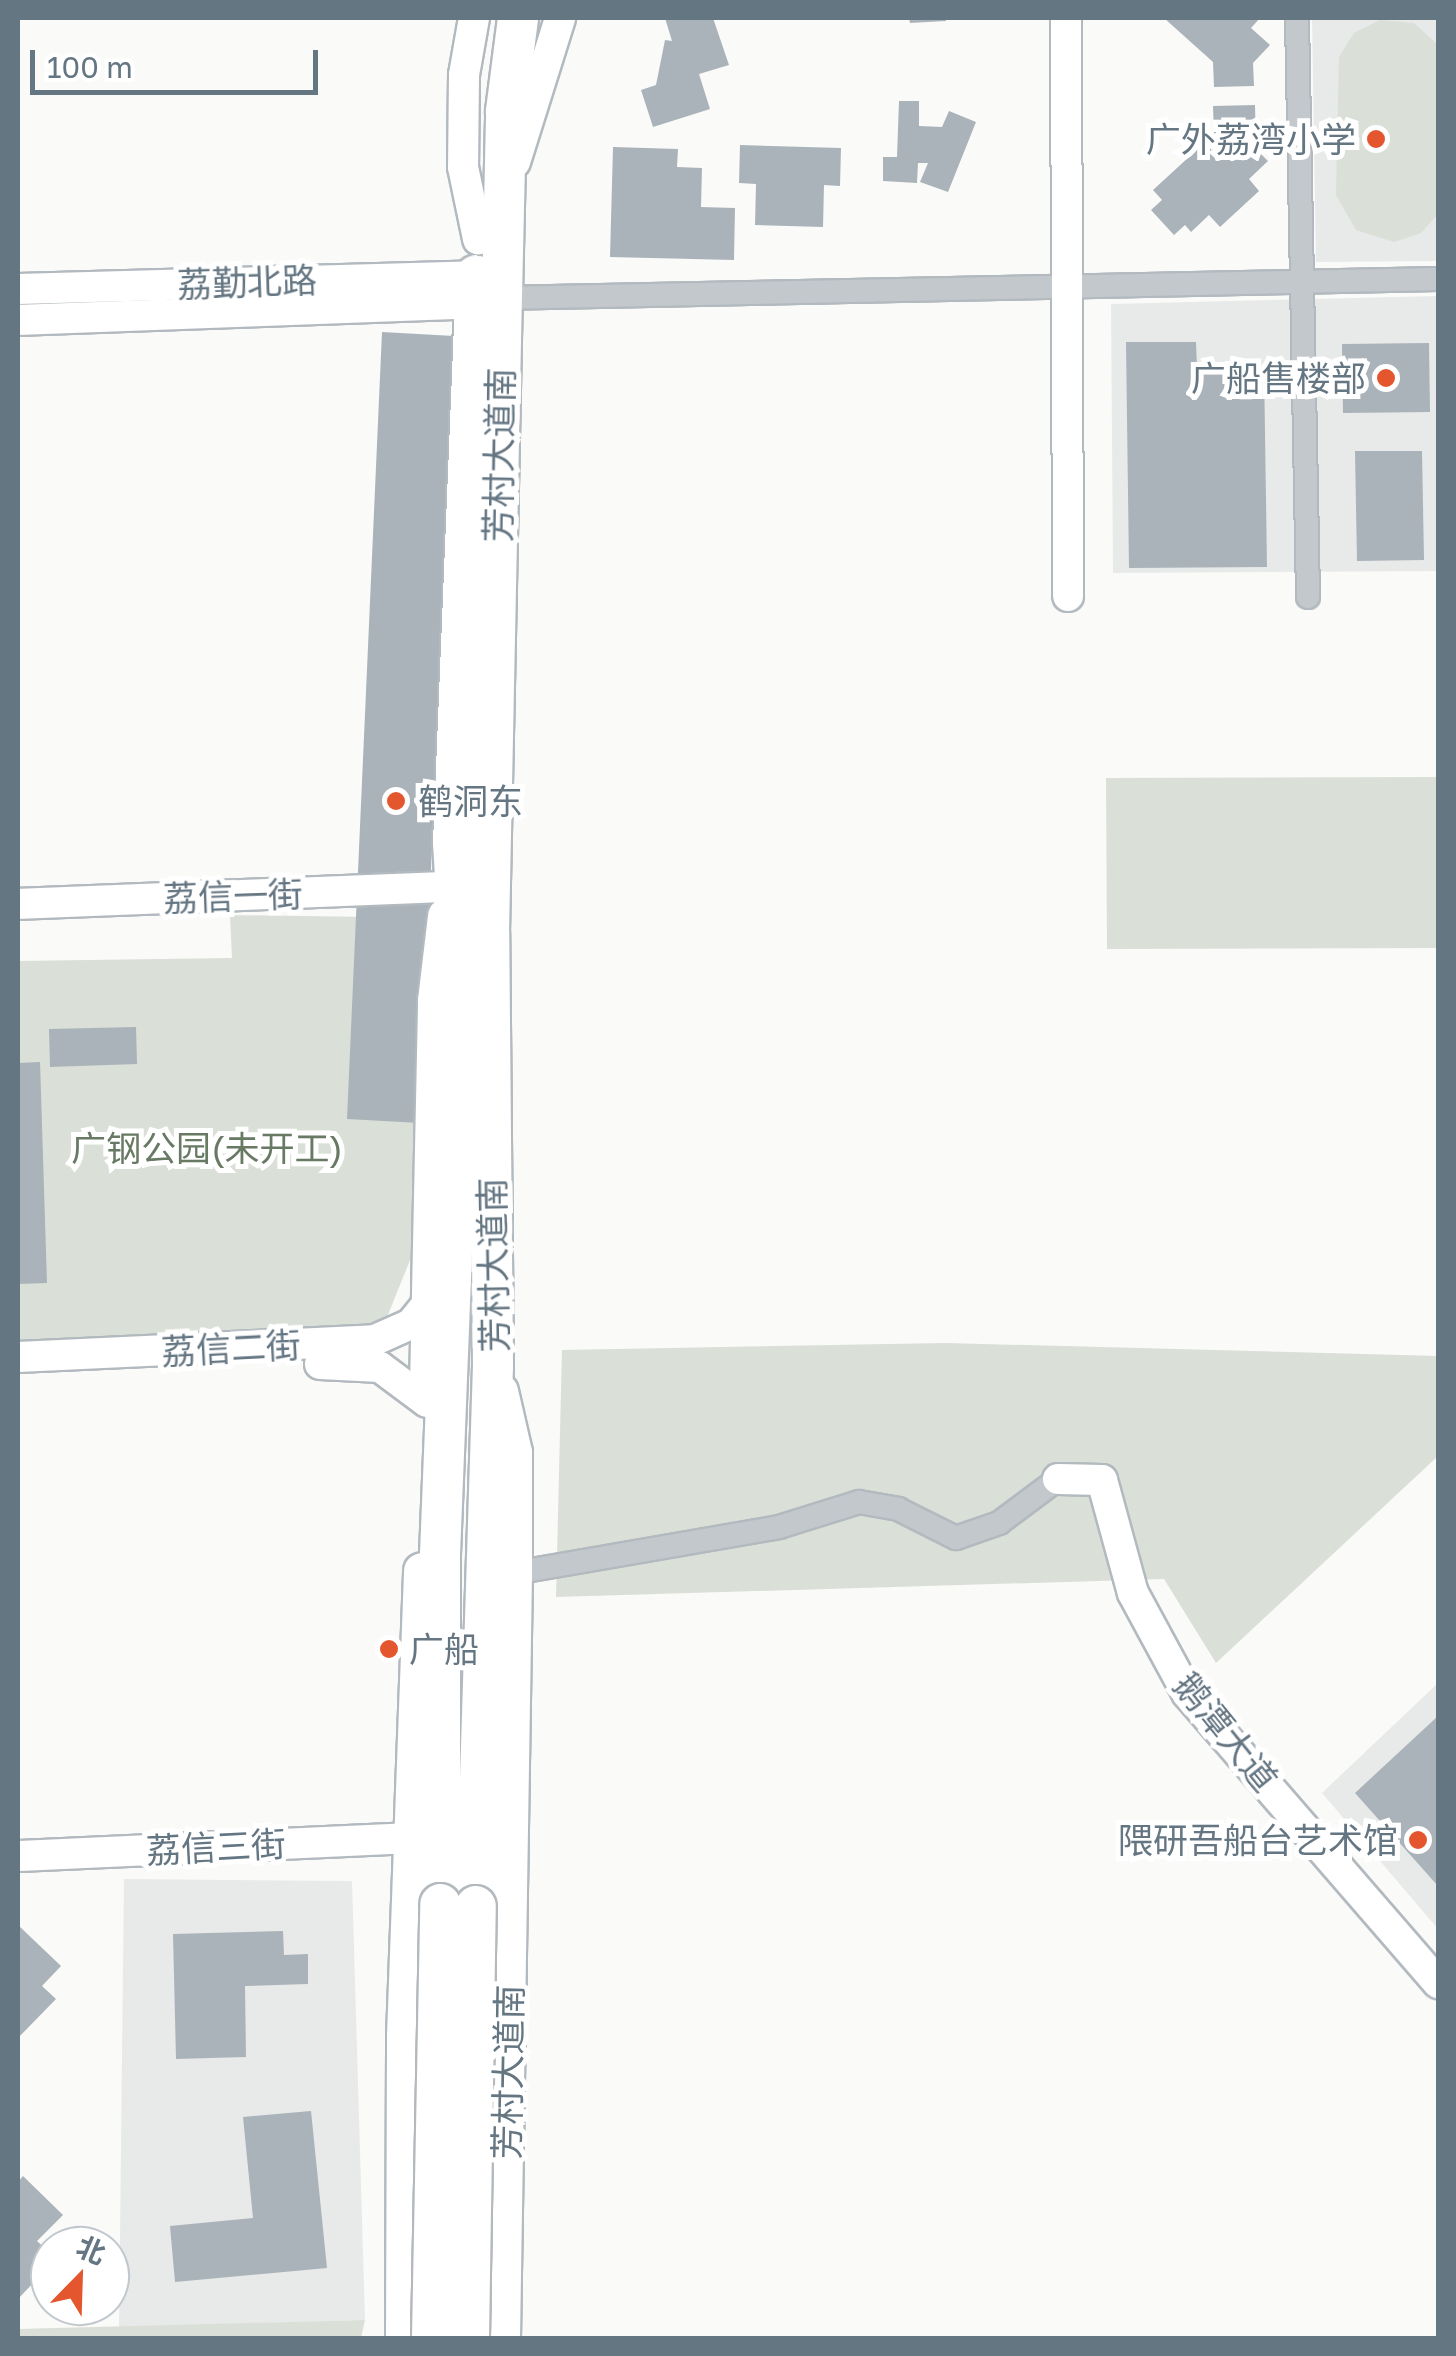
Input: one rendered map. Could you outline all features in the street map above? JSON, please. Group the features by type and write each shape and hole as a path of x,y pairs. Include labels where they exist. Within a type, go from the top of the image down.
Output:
{"highway":[{"name":"芳村大道南","path":"493,18 481,91 493,1366"},
{"name":"芳村大道南","path":"454,843 482,279 508,189 507,97 518,18"},
{"path":"508,189 542,18"},
{"path":"454,843 462,1002 440,1554 458,1905 469,2338"},
{"path":"432,2338 493,1366"}],"main road":[{"name":"芳村大道南","path":"403,2338 401,2211 430,1302 435,1000 454,843"},
{"name":"芳村大道南","path":"493,1366 514,1452 502,2338"},
{"path":"401,2211 428,2247 486,2247 505,2213"}],"street":[{"name":"芳村大道南","path":"474,18 464,75 462,168 482,279"},
{"name":"芳村大道南","path":"508,189 560,18"},
{"path":"1066,18 1068,596"},
{"path":"1297,18 1308,597"},
{"path":"482,279 1066,286 1438,279"},
{"name":"荔勤北路","path":"18,289 482,279"},
{"name":"荔勤北路","path":"18,320 482,279"},
{"name":"荔信一街","path":"18,904 448,887"},
{"name":"荔信二街","path":"18,1357 375,1340 411,1324 430,1302"},
{"name":"荔信二街","path":"18,1378 359,1363 390,1371 426,1402"},
{"path":"514,1573 779,1527 859,1502 898,1509 956,1538 998,1523 1058,1478"},
{"name":"鹅潭大道","path":"1058,1478 1102,1480 1133,1593 1187,1693 1438,1983"},
{"name":"荔信三街","path":"18,1856 414,1838"}],"shaded area":[{"name":"广外荔湾小学","path":"1312,18 1438,18 1438,261 1316,262"},
{"path":"1438,296 1438,571 1113,573 1111,304"},
{"path":"1438,1683 1438,1929 1322,1793"},
{"path":"124,1879 352,1881 365,2320 119,2327 130,2326 130,2226 120,2226"}],"green space":[{"name":"广外荔湾小学","path":"1380,20 1414,23 1438,45 1438,214 1421,233 1394,242 1356,230 1336,195 1339,57 1354,33"},
{"path":"1438,777 1438,948 1107,949 1106,778"},
{"name":"广钢公园(未开工)","path":"230,915 436,918 417,1243 387,1317 338,1334 18,1341 18,961 232,958"},
{"path":"945,1343 1438,1356 1438,1456 1216,1663 1164,1579 556,1597 562,1350"},
{"path":"365,2320 361,2338 18,2338 18,2329"}],"building":[{"path":"665,18 713,18 729,65 699,74 710,109 653,127 641,90 656,85 665,40 672,41"},
{"path":"909,18 946,18 946,21 910,23"},
{"path":"1164,18 1260,18 1251,28 1270,45 1253,63 1254,86 1214,87 1213,62"},
{"path":"899,101 919,101 919,126 942,127 949,111 976,122 948,192 920,182 928,163 918,163 917,183 883,181 883,157 897,157"},
{"path":"1255,105 1256,149 1268,161 1249,179 1259,191 1220,227 1209,215 1191,232 1185,225 1174,235 1151,210 1162,200 1153,190 1214,134 1213,106"},
{"path":"740,145 841,148 840,186 824,185 823,227 755,225 756,184 739,183"},
{"path":"613,147 678,149 677,167 702,168 701,207 735,208 734,260 610,257"},
{"path":"382,332 454,336 420,1123 347,1119"},
{"path":"1126,342 1196,342 1197,367 1264,366 1267,567 1129,568"},
{"name":"广船售楼部","path":"1429,343 1430,412 1343,413 1342,344"},
{"path":"1355,451 1422,451 1424,560 1357,561"},
{"path":"136,1027 137,1064 50,1067 49,1029"},
{"path":"40,1062 47,1283 18,1284 18,1063"},
{"name":"隈研吾船台艺术馆","path":"1438,1716 1438,1886 1355,1793"},
{"path":"18,1925 61,1966 42,1986 56,1999 18,2038"},
{"path":"283,1931 284,1955 308,1954 308,1984 245,1986 246,2057 176,2059 173,1934"},
{"path":"311,2111 327,2268 175,2282 170,2226 253,2218 243,2117"},
{"path":"23,2176 63,2215 52,2226 30,2226 30,2286 18,2299 18,2182"}],"place":[{"name":"广外荔湾小学","path":"1376,139"},
{"name":"广船售楼部","path":"1386,378"},
{"name":"鹤洞东","path":"396,801"},
{"name":"广船","path":"389,1649"},
{"name":"隈研吾船台艺术馆","path":"1418,1840"}]}
